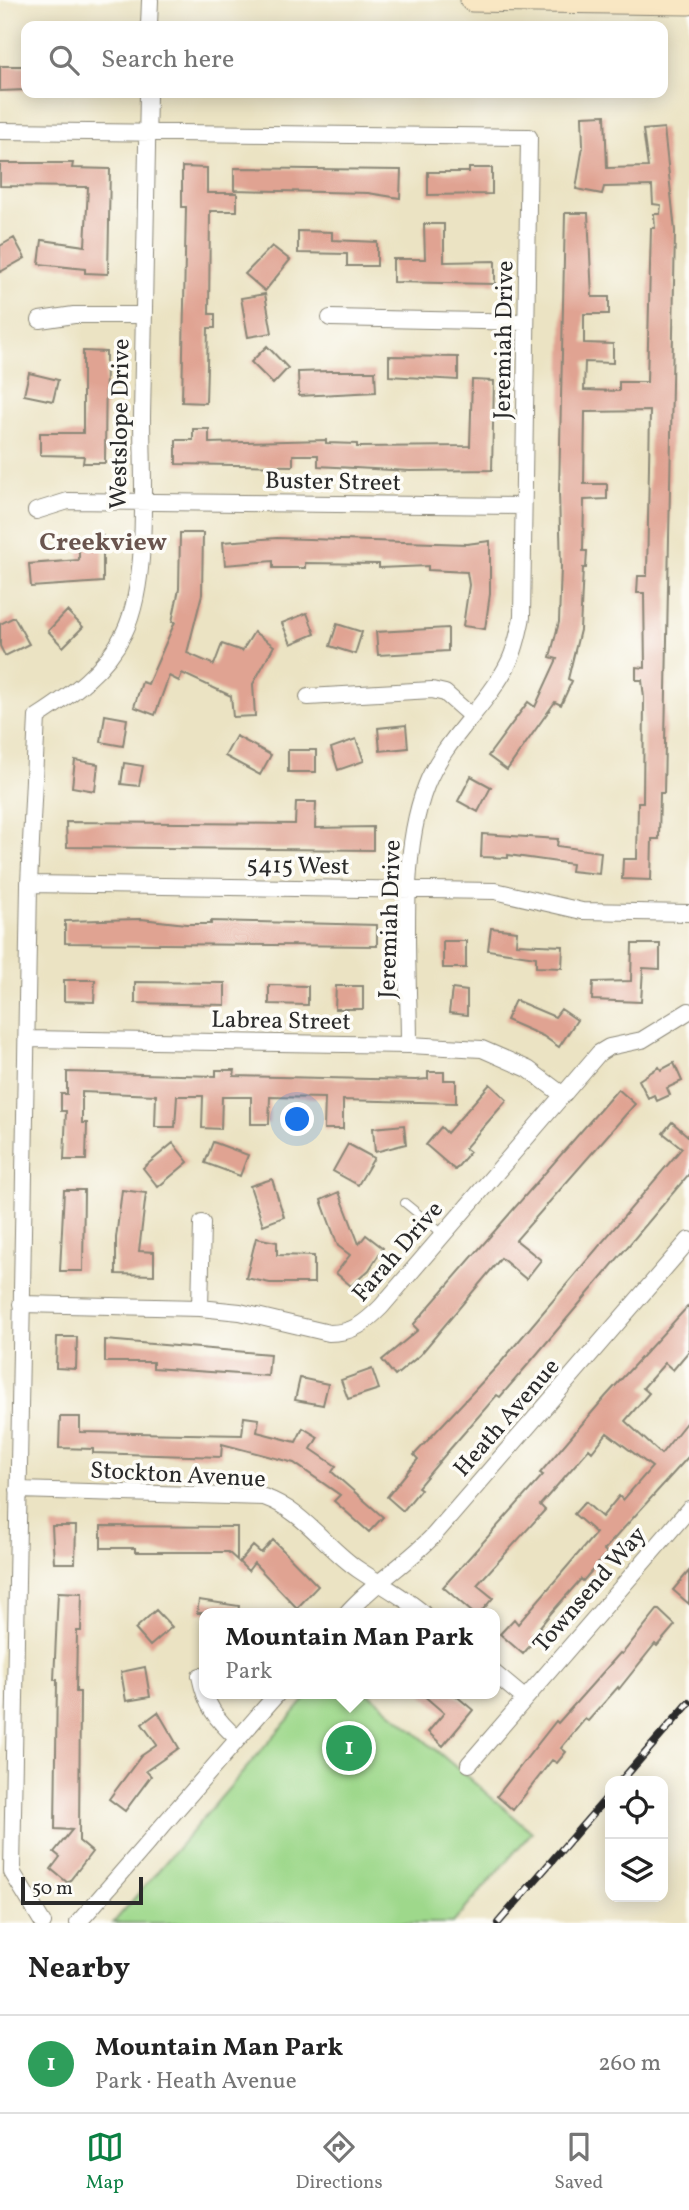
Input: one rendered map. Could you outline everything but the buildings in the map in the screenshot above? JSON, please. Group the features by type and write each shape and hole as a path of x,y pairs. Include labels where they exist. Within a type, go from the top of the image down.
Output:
{"main road":[{"path":"472,0 689,3"}],"street":[{"path":"149,21 150,0"},
{"name":"Westslope Drive","path":"43,1923 12,1872 8,1670 18,1490 29,884 37,717 70,696 99,670 124,634 136,603 142,501 148,98"},
{"name":"Jeremiah Drive","path":"0,131 529,136 522,617 517,642 508,664 440,757 426,785 417,816 409,890 409,1045"},
{"path":"40,320 74,315 143,315"},
{"path":"330,318 526,322"},
{"name":"Buster Street","path":"36,511 68,500 523,506"},
{"path":"308,698 432,690 445,693 470,715"},
{"name":"5415 West","path":"29,884 515,894 582,911 689,914"},
{"name":"Farah Drive","path":"21,1304 200,1308 240,1312 329,1333 344,1333 368,1320 599,1053 609,1047 642,1040 689,1011"},
{"name":"Labrea Street","path":"27,1039 409,1045 482,1049 528,1069 564,1095"},
{"path":"200,1308 202,1223"},
{"name":"Heath Avenue","path":"352,1608 381,1581 413,1558 689,1240"},
{"name":"Stockton Avenue","path":"18,1490 264,1497 296,1512 359,1570 381,1581 416,1608"},
{"name":"Townsend Way","path":"469,1764 689,1509"},
{"path":"500,1678 524,1698"},
{"path":"205,1699 214,1718 238,1739"},
{"path":"78,1923 273,1699"}],"lane":[{"path":"404,1203 443,1234"}],"green space":[{"path":"306,1699 376,1699 532,1832 453,1923 113,1923"}],"railway":[{"path":"625,1776 689,1703"},
{"path":"498,1923 605,1800"}],"place":[{"name":"Mountain Man Park","path":"349,1748"}],"district":[{"name":"Creekview","path":"103,541"}]}
